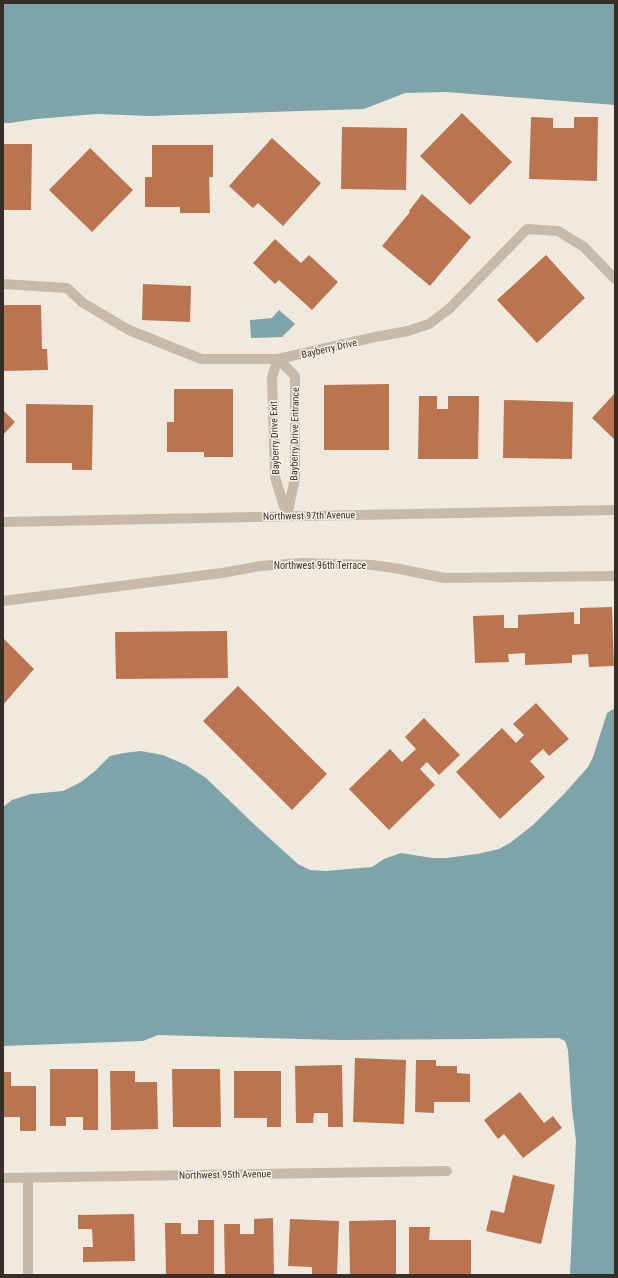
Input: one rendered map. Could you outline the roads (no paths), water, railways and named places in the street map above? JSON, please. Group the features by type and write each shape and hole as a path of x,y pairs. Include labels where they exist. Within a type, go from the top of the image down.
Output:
{"street":[{"name":"Bayberry Drive","path":"3,284 67,288 84,303 129,330 201,359 278,359 408,331 429,324 449,309 527,229 558,231 584,247 615,279"},
{"name":"Bayberry Drive Entrance","path":"278,359 295,376 295,478 288,516"},
{"name":"Bayberry Drive Exit","path":"278,359 272,377 275,478 288,516"},
{"name":"Northwest 97th Avenue","path":"3,522 615,510"},
{"name":"Northwest 96th Terrace","path":"3,602 222,573 260,566 303,564 372,565 444,578 615,576"},
{"name":"Northwest 95th Avenue","path":"3,1178 447,1171"},
{"path":"28,1178 28,1275"}],"water":[{"path":"3,3 615,3 615,105 446,92 405,93 364,109 150,116 97,114 3,123"},
{"path":"279,310 295,324 282,337 251,338 250,320 272,318"},
{"path":"615,708 615,1275 570,1275 576,1141 568,1050 565,1041 559,1038 340,1040 158,1035 143,1041 3,1046 3,807 12,800 31,794 63,791 81,782 110,756 141,751 163,755 186,765 206,778 298,864 310,870 326,871 372,867 384,859 401,853 432,858 446,858 477,854 499,849 510,843 533,825 564,794 588,767 593,757 607,713"}]}
